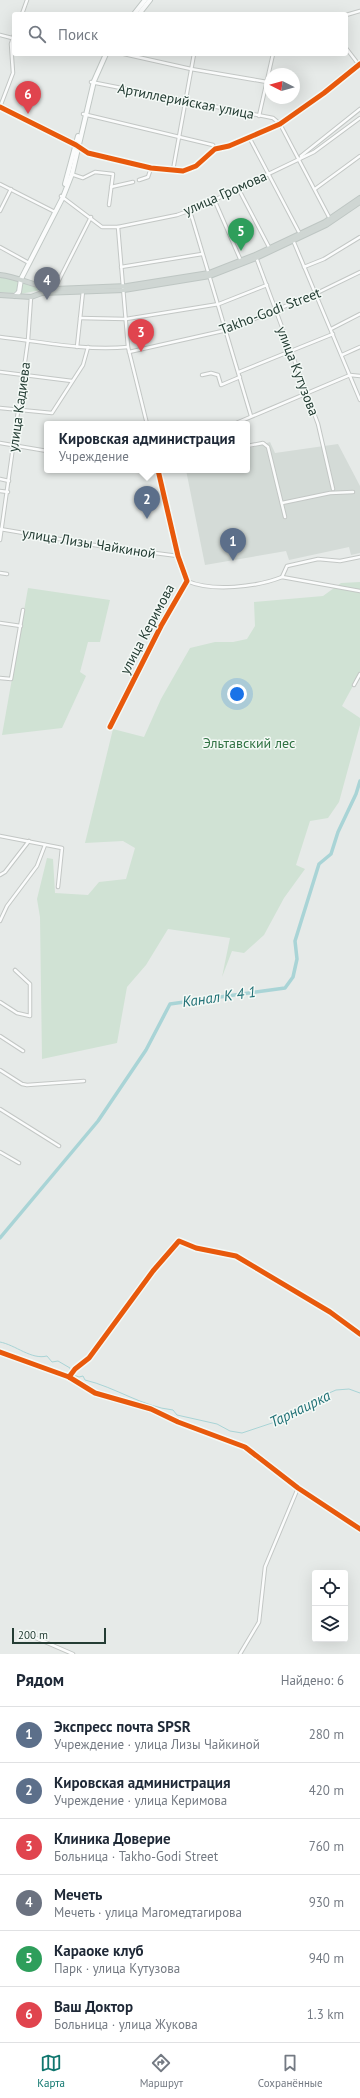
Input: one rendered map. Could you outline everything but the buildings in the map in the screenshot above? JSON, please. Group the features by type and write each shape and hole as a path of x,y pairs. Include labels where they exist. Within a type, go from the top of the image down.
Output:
{"main road":[{"path":"139,12 146,0"},
{"path":"139,12 150,0"},
{"path":"15,296 19,292 20,279 62,197 71,173 84,114 93,83 104,56"},
{"path":"0,275 20,279 43,288 83,289 123,288 210,275 293,239 331,220 359,201"},
{"path":"0,295 31,297 42,293 83,289"}],"street":[{"path":"23,12 27,0"},
{"path":"348,14 360,11"},
{"path":"0,35 12,38"},
{"path":"13,56 13,73 0,107 88,153 152,168 183,171 196,166 214,149 229,146 280,124 324,93 360,65 348,50"},
{"path":"133,56 191,69 264,81"},
{"path":"173,170 194,56"},
{"path":"270,68 273,56"},
{"name":"Артиллерийская улица","path":"93,83 272,118 280,124"},
{"path":"259,116 264,95"},
{"path":"298,158 360,110"},
{"path":"84,114 213,145 214,149"},
{"name":"улица Громова","path":"62,197 91,217 102,227 118,227 190,211 298,158 314,152 360,118"},
{"path":"280,124 331,220"},
{"path":"249,137 301,235"},
{"path":"315,189 360,156"},
{"path":"139,180 148,177 152,168"},
{"path":"71,173 82,178 95,172 113,174 109,205"},
{"path":"111,187 133,182"},
{"path":"0,184 54,211"},
{"path":"238,188 270,249"},
{"path":"0,211 11,189"},
{"path":"214,199 242,262"},
{"path":"190,211 202,254 227,330 251,416"},
{"path":"55,289 91,217"},
{"path":"118,227 128,347 146,421"},
{"path":"304,267 324,259 360,237"},
{"path":"293,239 360,400"},
{"path":"0,247 29,262"},
{"path":"121,267 202,254"},
{"name":"улица Кутузова","path":"256,256 318,424 333,489"},
{"name":"Takho-Godi Street","path":"129,352 227,330 315,294 360,272"},
{"path":"80,318 126,319 219,304 267,285"},
{"path":"77,347 83,289"},
{"name":"улица Кадиева","path":"0,540 19,411 28,340 31,297"},
{"path":"331,329 360,314"},
{"path":"239,372 333,334"},
{"path":"0,337 77,347 108,349 128,347"},
{"path":"342,355 360,346"},
{"path":"0,408 52,413 83,365 88,347"},
{"path":"0,372 72,382"},
{"path":"202,375 211,373 218,374 221,385 240,377"},
{"path":"240,421 350,375 360,376"},
{"path":"0,443 44,451"},
{"path":"250,445 263,443 268,446 285,517"},
{"name":"улица Керимова","path":"110,727 161,626 187,581 178,556 159,473"},
{"path":"0,480 9,481"},
{"path":"0,491 8,492"},
{"path":"282,503 330,493 353,492"},
{"name":"улица Лизы Чайкиной","path":"1,529 100,546 178,556"},
{"path":"282,577 287,566 318,559 340,561 360,557"},
{"path":"0,572 7,574"},
{"path":"187,581 196,585 232,587 262,583 282,577 360,591"},
{"path":"0,678 11,679 23,610"},
{"path":"0,623 21,626"},
{"path":"354,685 360,674"},
{"path":"0,836 62,848 58,887"},
{"path":"0,875 5,872 29,841"},
{"path":"0,921 7,906 37,866 45,844"},
{"path":"0,1002 17,1013 28,1016 31,1014 30,984 15,970"},
{"path":"0,1036 23,1050"},
{"path":"0,1070 22,1084 27,1085 84,1081"},
{"path":"0,1109 59,1146"},
{"path":"0,1152 19,1163"},
{"path":"69,1377 75,1369 89,1358 153,1271 179,1241 196,1248 236,1256 330,1312 360,1334"},
{"path":"0,1352 69,1377 95,1393 151,1409 178,1422 245,1447 298,1488 360,1530"},
{"path":"240,1654 259,1622 265,1567 298,1488"},
{"path":"22,1632 74,1654"}],"shaded area":[{"path":"270,442 275,453 338,444 360,486 360,553 351,555 349,547 289,560 286,551 205,565 187,473 250,473 250,448"}],"green space":[{"path":"0,277 15,279 18,282 17,291 13,293 0,292"},
{"path":"23,282 41,290 20,294"},
{"name":"Эльтавский лес","path":"360,582 360,673 342,706 360,718 360,725 339,802 328,818 310,821 296,865 305,869 284,898 264,935 244,953 232,951 222,977 230,938 168,929 146,965 127,987 117,1043 42,1059 40,917 37,899 47,858 53,859 55,893 88,895 99,882 126,879 135,848 123,841 85,843 113,729 144,737 161,699 190,648 215,642 233,642 247,639 255,626 254,602 323,596 341,583"},
{"path":"28,588 110,600 100,642 88,642 80,672 86,676 62,728 2,735"}],"waterway":[{"name":"Канал К 4 1","path":"0,1238 98,1121 146,1050 170,1004 285,988 293,977 297,959 295,941 319,864 331,854 338,832 356,794 360,781"},
{"name":"Тарнаирка","path":"0,1342 35,1356 47,1356 52,1362 58,1361 70,1368 71,1374 79,1377 83,1376 85,1380 107,1387 151,1405 173,1410 177,1415 217,1424 230,1431 242,1433 287,1418 306,1403 336,1390 349,1389 360,1393"}],"cycle path":[{"path":"0,107 76,145 88,153 151,168 183,171 196,166 215,149 229,146 280,124 324,93 360,64"},
{"path":"110,727 161,626 187,581 178,556 159,473"},
{"path":"69,1377 75,1369 89,1358 153,1271 179,1241 196,1248 236,1256 330,1312 360,1334"},
{"path":"0,1352 69,1377 95,1393 151,1409 178,1422 245,1447 298,1488 360,1529"}],"place":[{"name":"Ваш Доктор","path":"28,114"},
{"name":"Караоке клуб","path":"241,251"},
{"name":"Мечеть","path":"47,300"},
{"name":"Клиника Доверие","path":"141,352"},
{"name":"Кировская администрация","path":"147,519"},
{"name":"Экспресс почта SPSR","path":"233,561"}]}
